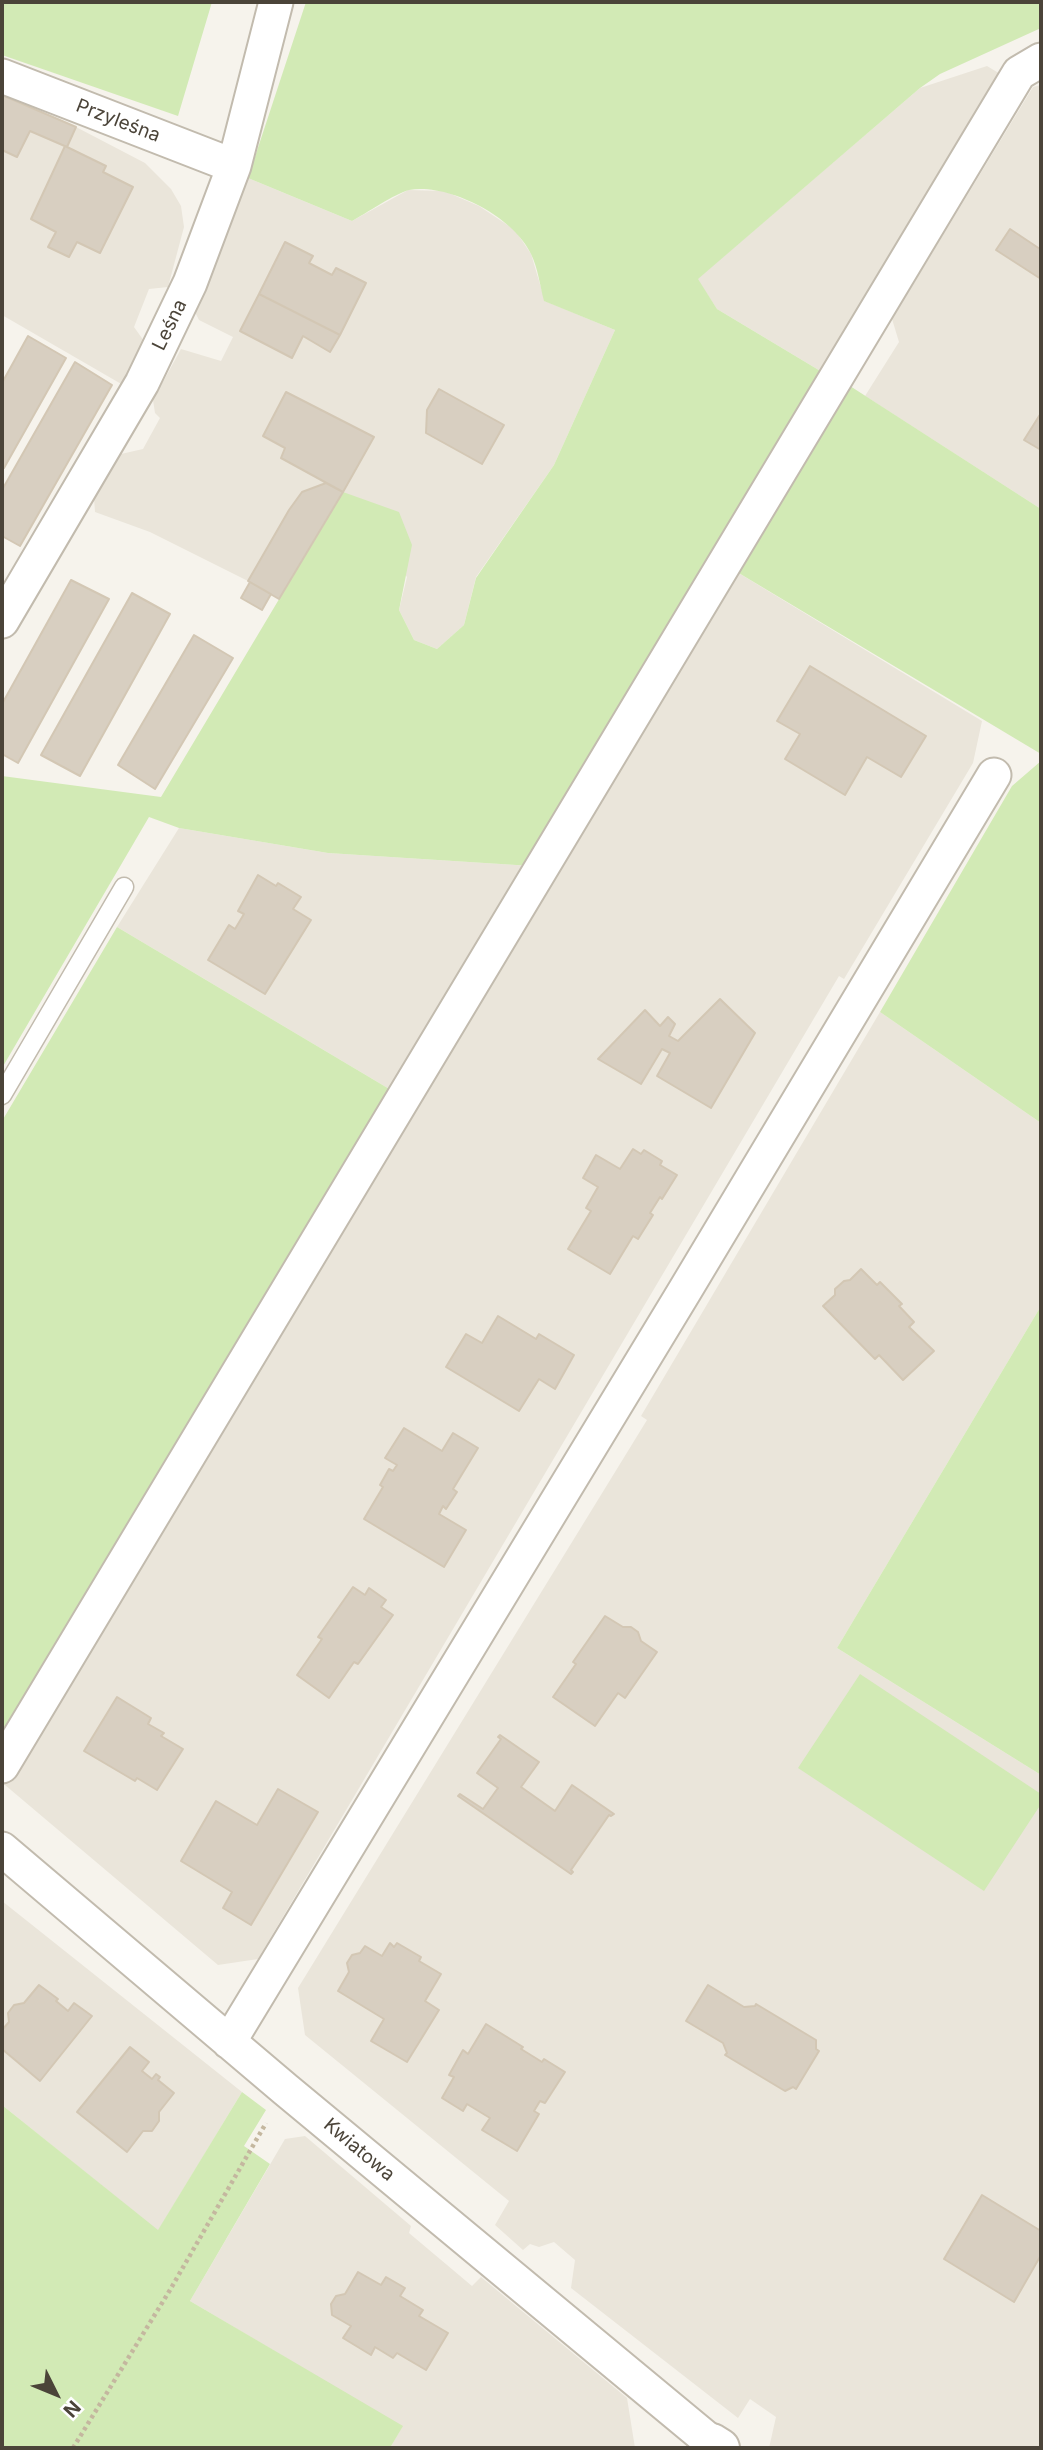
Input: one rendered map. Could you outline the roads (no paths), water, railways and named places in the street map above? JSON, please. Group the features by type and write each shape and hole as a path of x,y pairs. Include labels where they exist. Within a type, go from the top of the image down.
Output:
{"street":[{"name":"Leśna","path":"2,621 142,383 190,283 234,166 276,2"},
{"path":"2,1766 1020,72 1041,60"},
{"name":"Przyleśna","path":"2,76 234,166"},
{"path":"229,2042 994,775"},
{"name":"Kwiatowa","path":"2,1849 714,2446"}],"lane":[{"path":"2,1095 124,887"}]}
